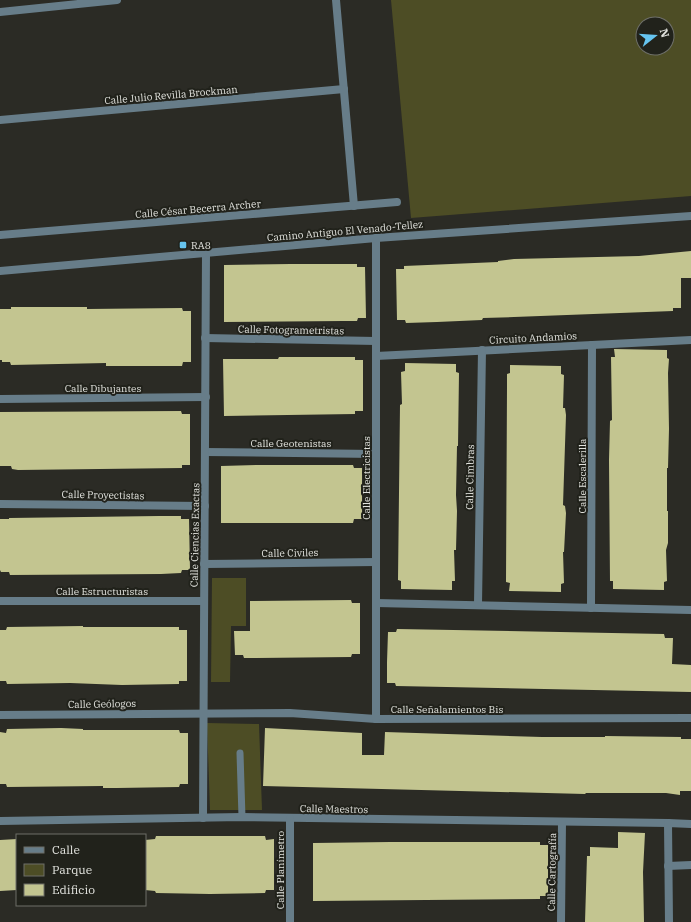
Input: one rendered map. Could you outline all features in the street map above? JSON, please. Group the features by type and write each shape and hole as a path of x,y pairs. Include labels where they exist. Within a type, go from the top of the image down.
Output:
{"street":[{"path":"0,12 118,0"},
{"path":"336,0 354,206"},
{"name":"Calle Julio Revilla Brockman","path":"0,120 344,89"},
{"name":"Calle César Becerra Archer","path":"0,235 397,202"},
{"name":"Camino Antiguo El Venado-Tellez","path":"0,271 376,238 691,216"},
{"name":"Calle Electricistas","path":"376,238 376,719"},
{"name":"Calle Ciencias Exactas","path":"203,818 206,253"},
{"name":"Calle Fotogrametristas","path":"205,338 376,341"},
{"name":"Circuito Andamios","path":"376,356 691,340"},
{"name":"Calle Escalerilla","path":"591,608 592,345"},
{"name":"Calle Cimbras","path":"478,604 482,350"},
{"name":"Calle Dibujantes","path":"0,399 206,397"},
{"name":"Calle Geotenistas","path":"205,452 376,454"},
{"name":"Calle Proyectistas","path":"0,504 205,506"},
{"name":"Calle Civiles","path":"204,564 376,562"},
{"name":"Calle Estructuristas","path":"0,601 204,601"},
{"path":"376,603 478,604 691,610"},
{"name":"Calle Señalamientos Bis","path":"204,714 290,713 376,719 691,718"},
{"name":"Calle Geólogos","path":"0,715 204,714"},
{"name":"Calle Maestros","path":"0,821 290,818 691,824"},
{"name":"Calle Planímetro","path":"290,818 290,922"},
{"name":"Calle Cartografía","path":"561,922 562,822"},
{"path":"668,823 669,922"},
{"path":"668,866 691,865"}],"lane":[{"path":"240,753 242,818"}],"green space":[{"path":"391,0 691,0 691,196 411,218"},
{"path":"212,578 246,578 246,626 231,626 230,682 211,682"},
{"path":"207,723 259,724 262,810 210,810"}],"building":[{"path":"691,251 691,278 681,278 681,308 673,308 673,311 483,318 482,320 437,322 406,323 405,320 397,320 396,269 404,269 404,266 498,262 514,259 639,256"},
{"path":"357,264 357,267 365,267 366,318 358,318 357,321 224,322 224,265"},
{"path":"11,307 87,307 87,309 182,308 183,311 191,311 191,362 183,362 182,366 106,366 106,363 11,365 10,362 2,362 2,360 0,360 0,309 11,309"},
{"path":"614,349 667,350 667,358 669,359 669,429 667,468 668,543 666,550 667,581 664,582 664,590 613,589 613,581 610,581 609,460 610,421 612,420 611,357 615,357"},
{"path":"279,357 355,357 355,360 363,360 363,411 355,411 355,414 224,416 223,359 278,359"},
{"path":"405,363 456,364 456,372 459,373 456,550 454,550 455,581 452,581 452,590 401,589 401,581 398,580 400,405 402,404 401,372 405,371"},
{"path":"510,365 561,366 561,374 564,375 563,408 565,408 566,415 563,505 565,506 566,513 563,552 564,583 561,584 561,592 509,591 510,583 506,582 507,374 510,373"},
{"path":"181,411 182,414 190,414 190,465 182,465 182,468 18,470 12,469 11,466 0,466 0,412"},
{"path":"353,465 354,468 362,468 362,519 354,519 353,523 221,523 221,466"},
{"path":"181,516 181,519 189,519 190,570 182,570 181,573 10,575 9,572 1,572 0,570 0,519"},
{"path":"351,600 352,603 360,603 360,654 352,654 351,657 257,658 244,658 243,655 235,655 234,631 250,631 250,601"},
{"path":"7,627 179,627 179,630 187,630 187,681 179,681 179,684 122,685 70,683 7,684 6,681 0,681 0,630 6,630"},
{"path":"397,629 664,634 665,638 673,638 672,664 691,665 691,692 396,686 395,683 387,683 387,662 388,632 396,632"},
{"path":"61,728 83,730 179,730 180,733 188,733 188,784 180,784 179,787 103,788 103,786 7,787 6,784 0,784 0,732 6,733 7,729"},
{"path":"265,728 362,733 362,755 384,755 385,732 542,737 681,737 681,739 691,739 691,791 680,791 680,795 666,793 585,794 263,786"},
{"path":"618,832 645,833 643,872 644,922 585,922 587,856 590,856 590,847 618,848"},
{"path":"156,836 265,836 266,840 274,839 274,890 266,890 265,893 210,894 156,893 155,891 146,890 146,840 155,839"},
{"path":"16,839 16,890 0,891 0,840"},
{"path":"540,842 540,845 548,845 548,896 540,896 540,899 313,901 313,843"}],"place":[{"name":"RA8","path":"183,245"}]}
